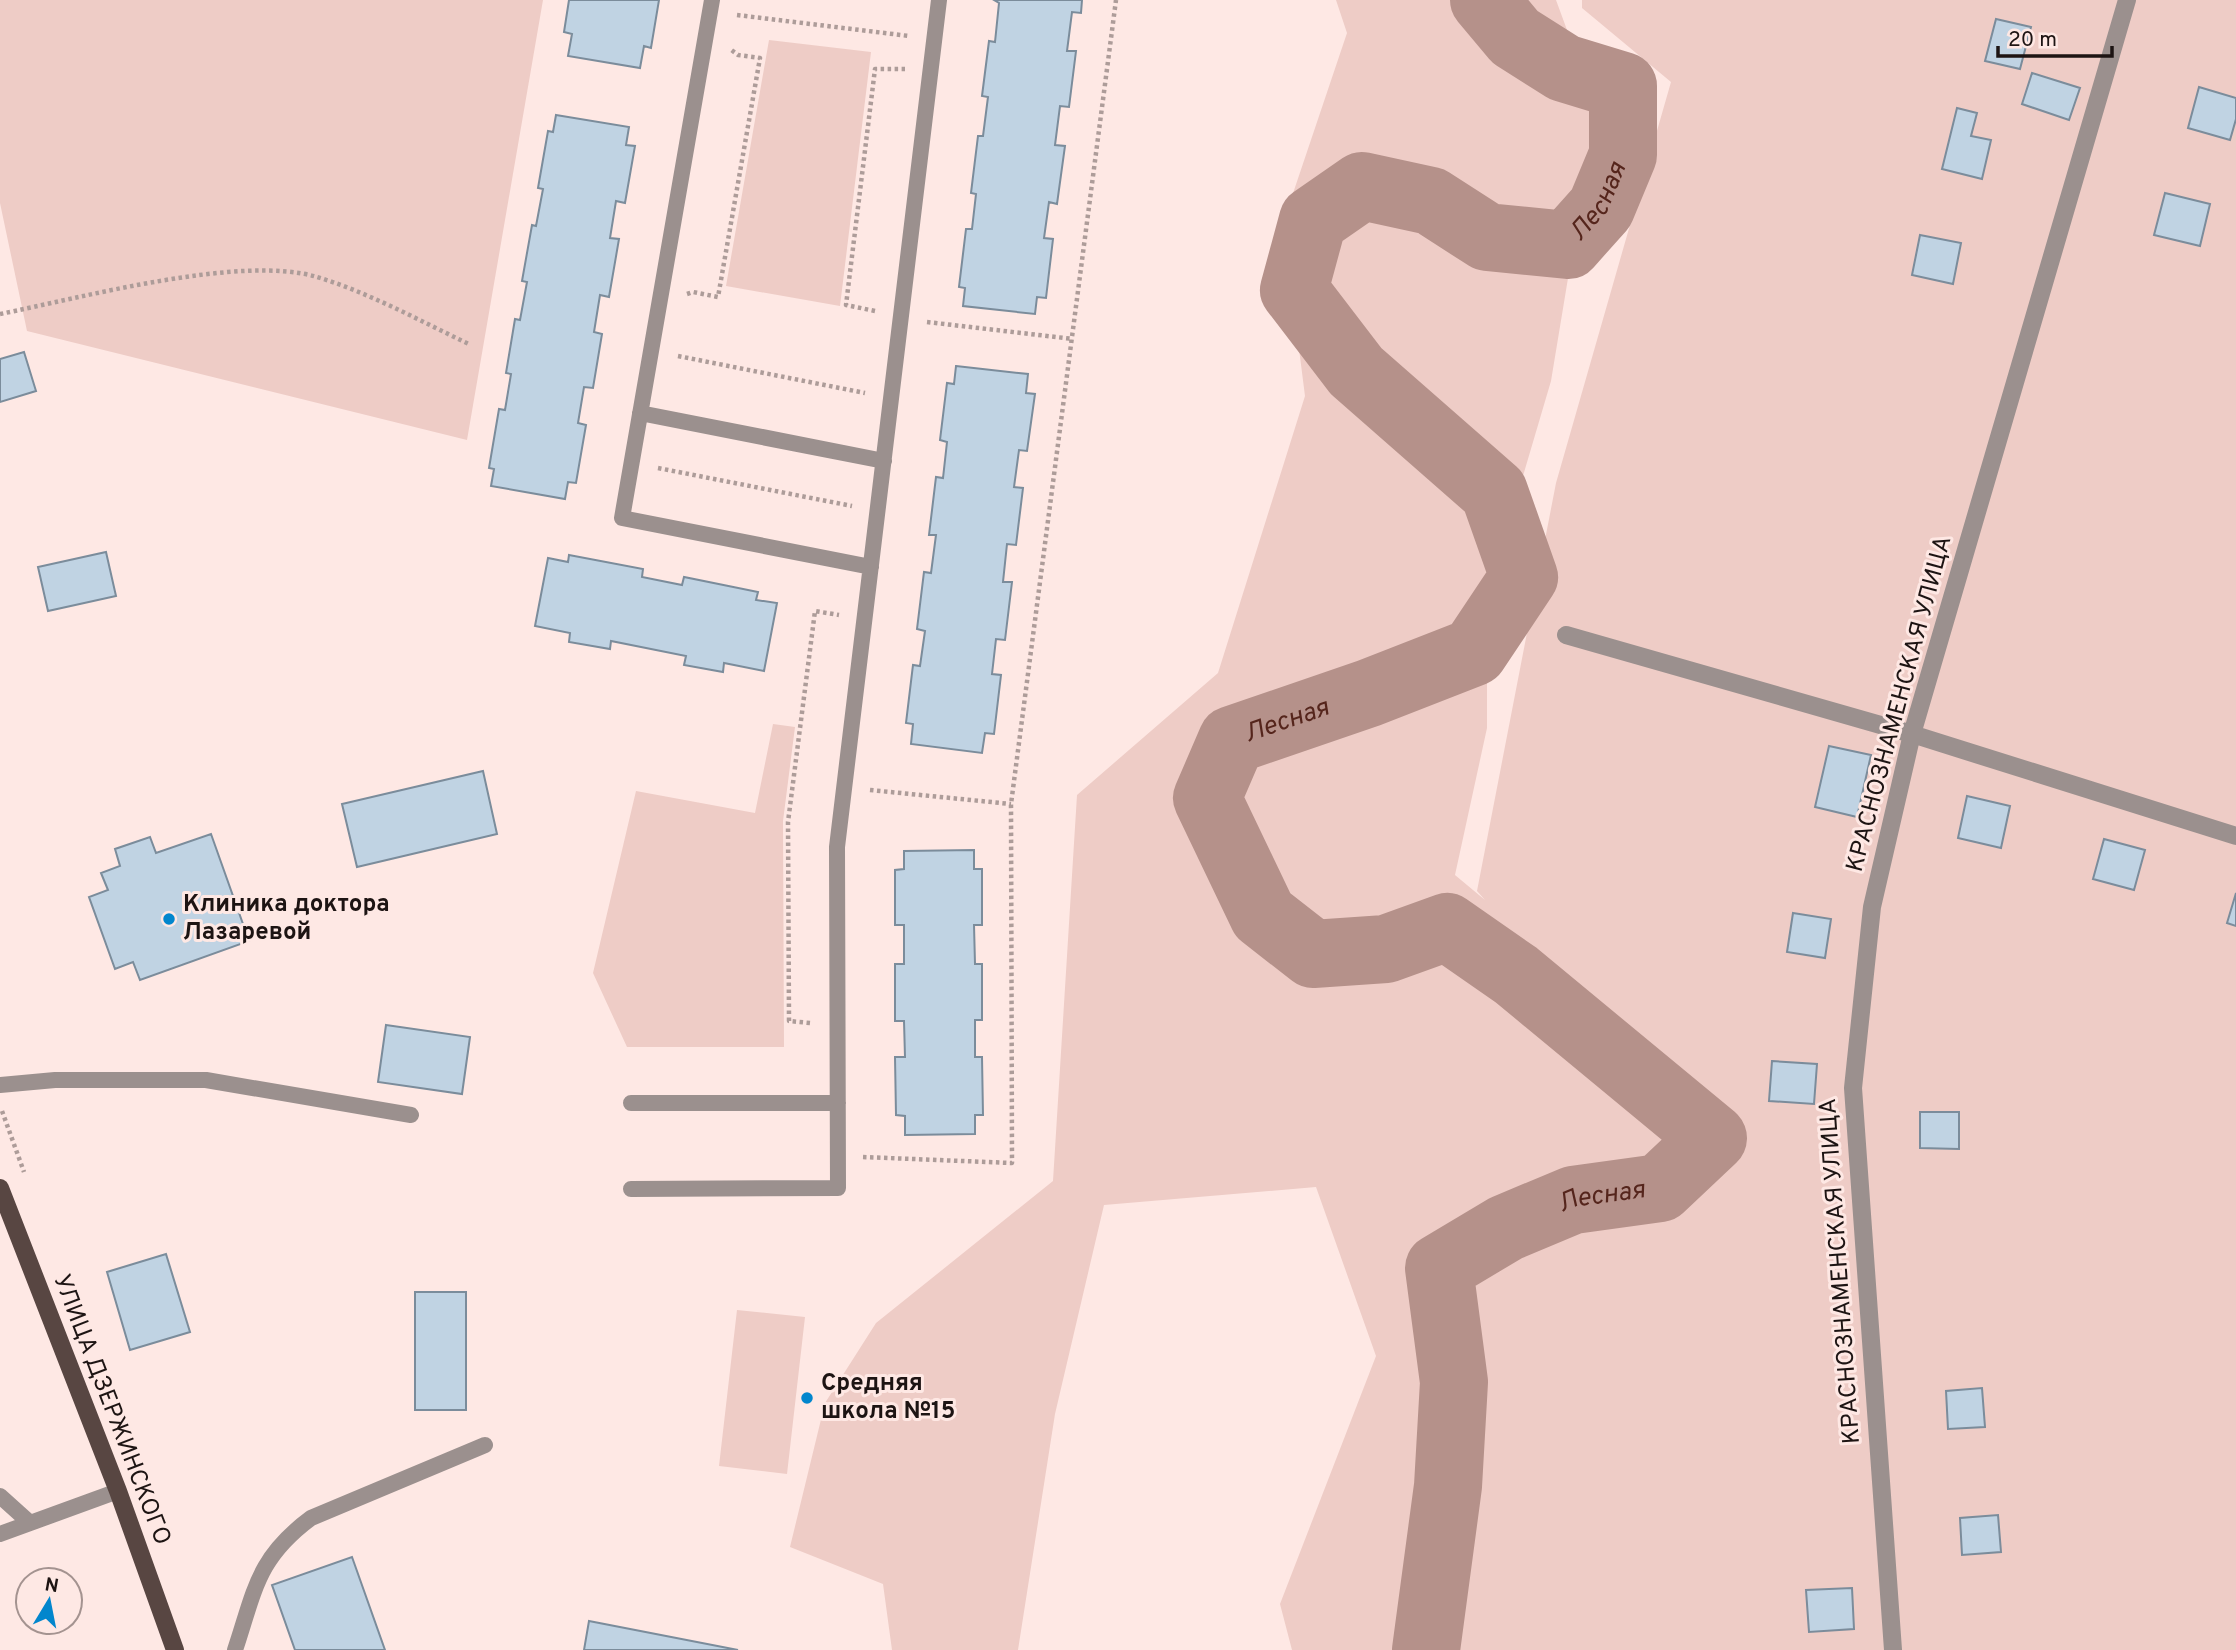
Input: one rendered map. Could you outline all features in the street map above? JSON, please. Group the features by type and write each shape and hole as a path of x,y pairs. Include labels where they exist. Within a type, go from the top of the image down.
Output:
{"main road":[{"name":"УЛИЦА ДЗЕРЖИНСКОГО","path":"0,1188 118,1491 175,1650"}],"street":[{"name":"КРАСНОЗНАМЕНСКАЯ УЛИЦА","path":"1893,1650 1853,1088 1872,906 1912,734 2127,0"},
{"path":"1566,635 1912,734 2236,836"}],"lane":[{"path":"712,0 622,518 871,567"},
{"path":"631,1189 838,1188 837,847 939,0"},
{"path":"640,413 884,461"},
{"path":"0,1086 55,1080 206,1080 411,1115"},
{"path":"631,1103 838,1102"},
{"path":"235,1650 262,1566 286,1536 311,1518 485,1446"},
{"path":"0,1534 118,1491"},
{"path":"0,1496 30,1523"}],"path":[{"path":"838,1156 1012,1163 1011,804 1116,0"},
{"path":"733,7 732,15 912,36"},
{"path":"910,50 914,24"},
{"path":"680,303 685,295 692,292 718,297 760,58 738,55 730,49 728,40"},
{"path":"880,318 871,308 846,305 874,69 897,72 905,70 909,63"},
{"path":"0,314 206,275 277,270 317,276 470,344"},
{"path":"922,321 1073,339"},
{"path":"651,352 891,398"},
{"path":"632,463 878,511"},
{"path":"814,1026 806,1021 789,1021 788,822 815,611"},
{"path":"866,789 1011,804"}],"shaded area":[{"path":"0,0 543,0 467,440 27,331 0,203"},
{"path":"1336,0 1556,0 1596,109 1551,381 1487,598 1487,728 1455,875 1485,900 1477,891 1556,483 1671,82 1582,8 1582,0 2236,0 2236,1650 1292,1650 1280,1604 1376,1356 1316,1187 1104,1205 1055,1414 1018,1650 892,1650 883,1584 790,1547 825,1403 876,1323 1053,1181 1077,795 1218,673 1305,396 1283,223 1347,33","holes":["1689,1113 1713,1138 1628,1198"]},
{"path":"769,40 871,52 840,306 726,286"},
{"path":"773,724 795,727 783,821 784,1047 627,1047 593,973 636,791 755,813"},
{"path":"737,1310 805,1317 787,1474 719,1466"}],"building":[{"path":"569,0 659,0 651,48 644,46 640,68 568,56 572,34 564,32"},
{"path":"994,0 1082,0 1081,13 1072,12 1067,51 1076,51 1069,107 1060,106 1055,145 1065,146 1057,204 1049,202 1044,238 1053,239 1046,298 1037,297 1035,314 963,306 965,288 959,287 966,229 972,229 976,194 971,193 978,136 983,136 988,97 982,96 989,41 995,42 999,3"},
{"path":"1996,19 2031,27 2020,69 1985,61"},
{"path":"2032,73 2080,88 2069,120 2022,104"},
{"path":"2199,87 2236,98 2236,119 2230,140 2188,128"},
{"path":"1957,108 1977,113 1971,136 1991,140 1982,179 1942,169"},
{"path":"556,115 629,127 626,145 635,146 625,203 616,201 610,238 619,239 609,297 600,295 594,332 602,334 593,388 584,387 578,423 586,425 576,483 568,482 565,499 491,486 494,469 489,468 499,409 505,410 511,374 506,373 515,319 520,320 527,282 522,281 532,225 536,226 543,189 538,188 548,131 553,132"},
{"path":"2165,193 2210,204 2200,246 2154,235"},
{"path":"1920,235 1961,243 1953,284 1912,275"},
{"path":"24,352 36,391 0,402 0,359"},
{"path":"956,366 1028,374 1026,393 1035,394 1027,451 1019,450 1014,487 1023,488 1016,545 1007,544 1003,582 1012,582 1005,640 996,639 992,674 1001,675 994,734 985,733 982,753 911,744 913,724 906,723 913,665 920,666 925,631 917,629 924,572 931,573 936,535 929,535 936,477 943,478 947,442 940,440 947,383 954,384"},
{"path":"106,552 116,596 48,611 38,567"},
{"path":"569,555 643,569 642,577 682,585 684,577 758,592 756,600 777,603 764,671 724,663 723,672 684,665 686,656 611,641 610,649 569,642 570,633 535,626 548,558 568,562"},
{"path":"1829,746 1871,755 1857,817 1815,807"},
{"path":"483,771 497,834 357,867 342,804"},
{"path":"1967,796 2010,806 2001,848 1958,838"},
{"name":"Клиника доктора Лазаревой","path":"211,834 249,941 140,980 133,962 115,969 89,897 108,890 101,873 120,866 115,849 150,837 156,853"},
{"path":"2104,839 2145,850 2134,890 2093,879"},
{"path":"974,850 974,869 982,869 982,925 974,925 975,964 982,964 982,1020 975,1020 975,1057 982,1057 983,1115 975,1115 975,1134 905,1135 905,1116 896,1115 895,1057 905,1057 904,1021 895,1021 895,964 904,964 904,925 895,925 895,870 904,869 904,851"},
{"path":"2236,893 2236,926 2227,923"},
{"path":"1793,913 1831,919 1825,958 1787,952"},
{"path":"386,1025 470,1037 462,1094 378,1082"},
{"path":"1772,1061 1817,1064 1814,1104 1769,1101"},
{"path":"1920,1112 1959,1112 1959,1149 1920,1148"},
{"path":"166,1254 190,1332 130,1350 107,1272"},
{"path":"415,1292 466,1292 466,1410 415,1410"},
{"path":"1982,1388 1985,1427 1948,1429 1946,1391"},
{"path":"1998,1515 2001,1552 1962,1555 1960,1518"},
{"path":"352,1557 385,1650 295,1650 272,1585"},
{"path":"1852,1588 1854,1629 1809,1632 1806,1590"},
{"path":"589,1621 738,1650 584,1650"}],"waterway":[{"name":"Лесная","path":"1426,1650 1448,1486 1454,1382 1439,1268 1506,1228 1573,1200 1660,1188 1713,1138 1516,975 1447,927 1386,949 1313,954 1263,915 1207,798 1232,740 1369,693 1474,652 1524,577 1494,492 1356,371 1294,290 1313,220 1362,186 1431,201 1487,237 1568,245 1601,208 1623,155 1623,86 1564,68 1515,37 1484,0"}],"place":[{"name":"Клиника доктора Лазаревой","path":"169,919"},
{"name":"Средняя школа №15","path":"807,1398"}]}
